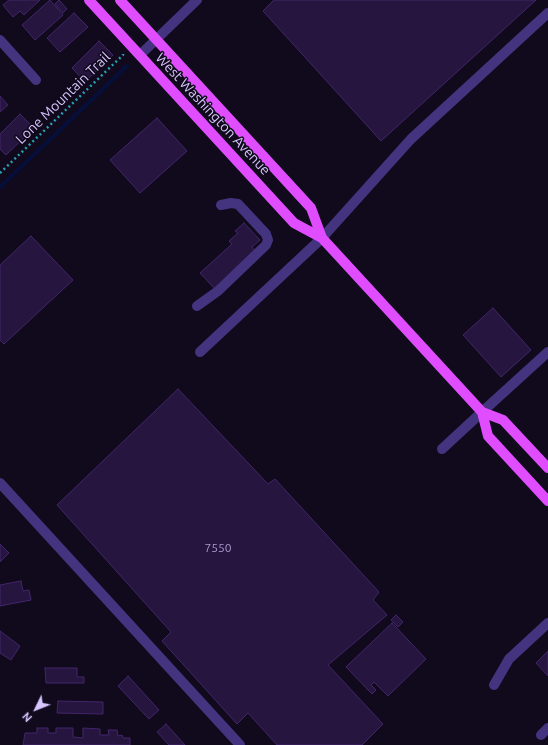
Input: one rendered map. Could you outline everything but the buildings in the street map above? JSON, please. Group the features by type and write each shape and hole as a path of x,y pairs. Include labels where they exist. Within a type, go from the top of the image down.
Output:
{"main road":[{"name":"West Washington Avenue","path":"89,0 294,223 322,238 482,412 503,420 548,468"},
{"name":"West Washington Avenue","path":"120,0 311,208 322,238"},
{"name":"West Washington Avenue","path":"482,412 488,436 548,501"}],"street":[{"path":"140,55 197,0"},
{"path":"200,352 322,238 410,139 548,13"},
{"path":"0,40 36,80"},
{"path":"197,306 218,291 266,245 268,240 266,234 238,204 231,203 221,205"},
{"path":"442,449 548,352"},
{"path":"0,483 240,745"},
{"path":"494,685 509,659 548,623"}],"path":[{"name":"Lone Mountain Trail","path":"0,172 123,55"}],"waterway":[{"path":"0,187 127,66"}]}
